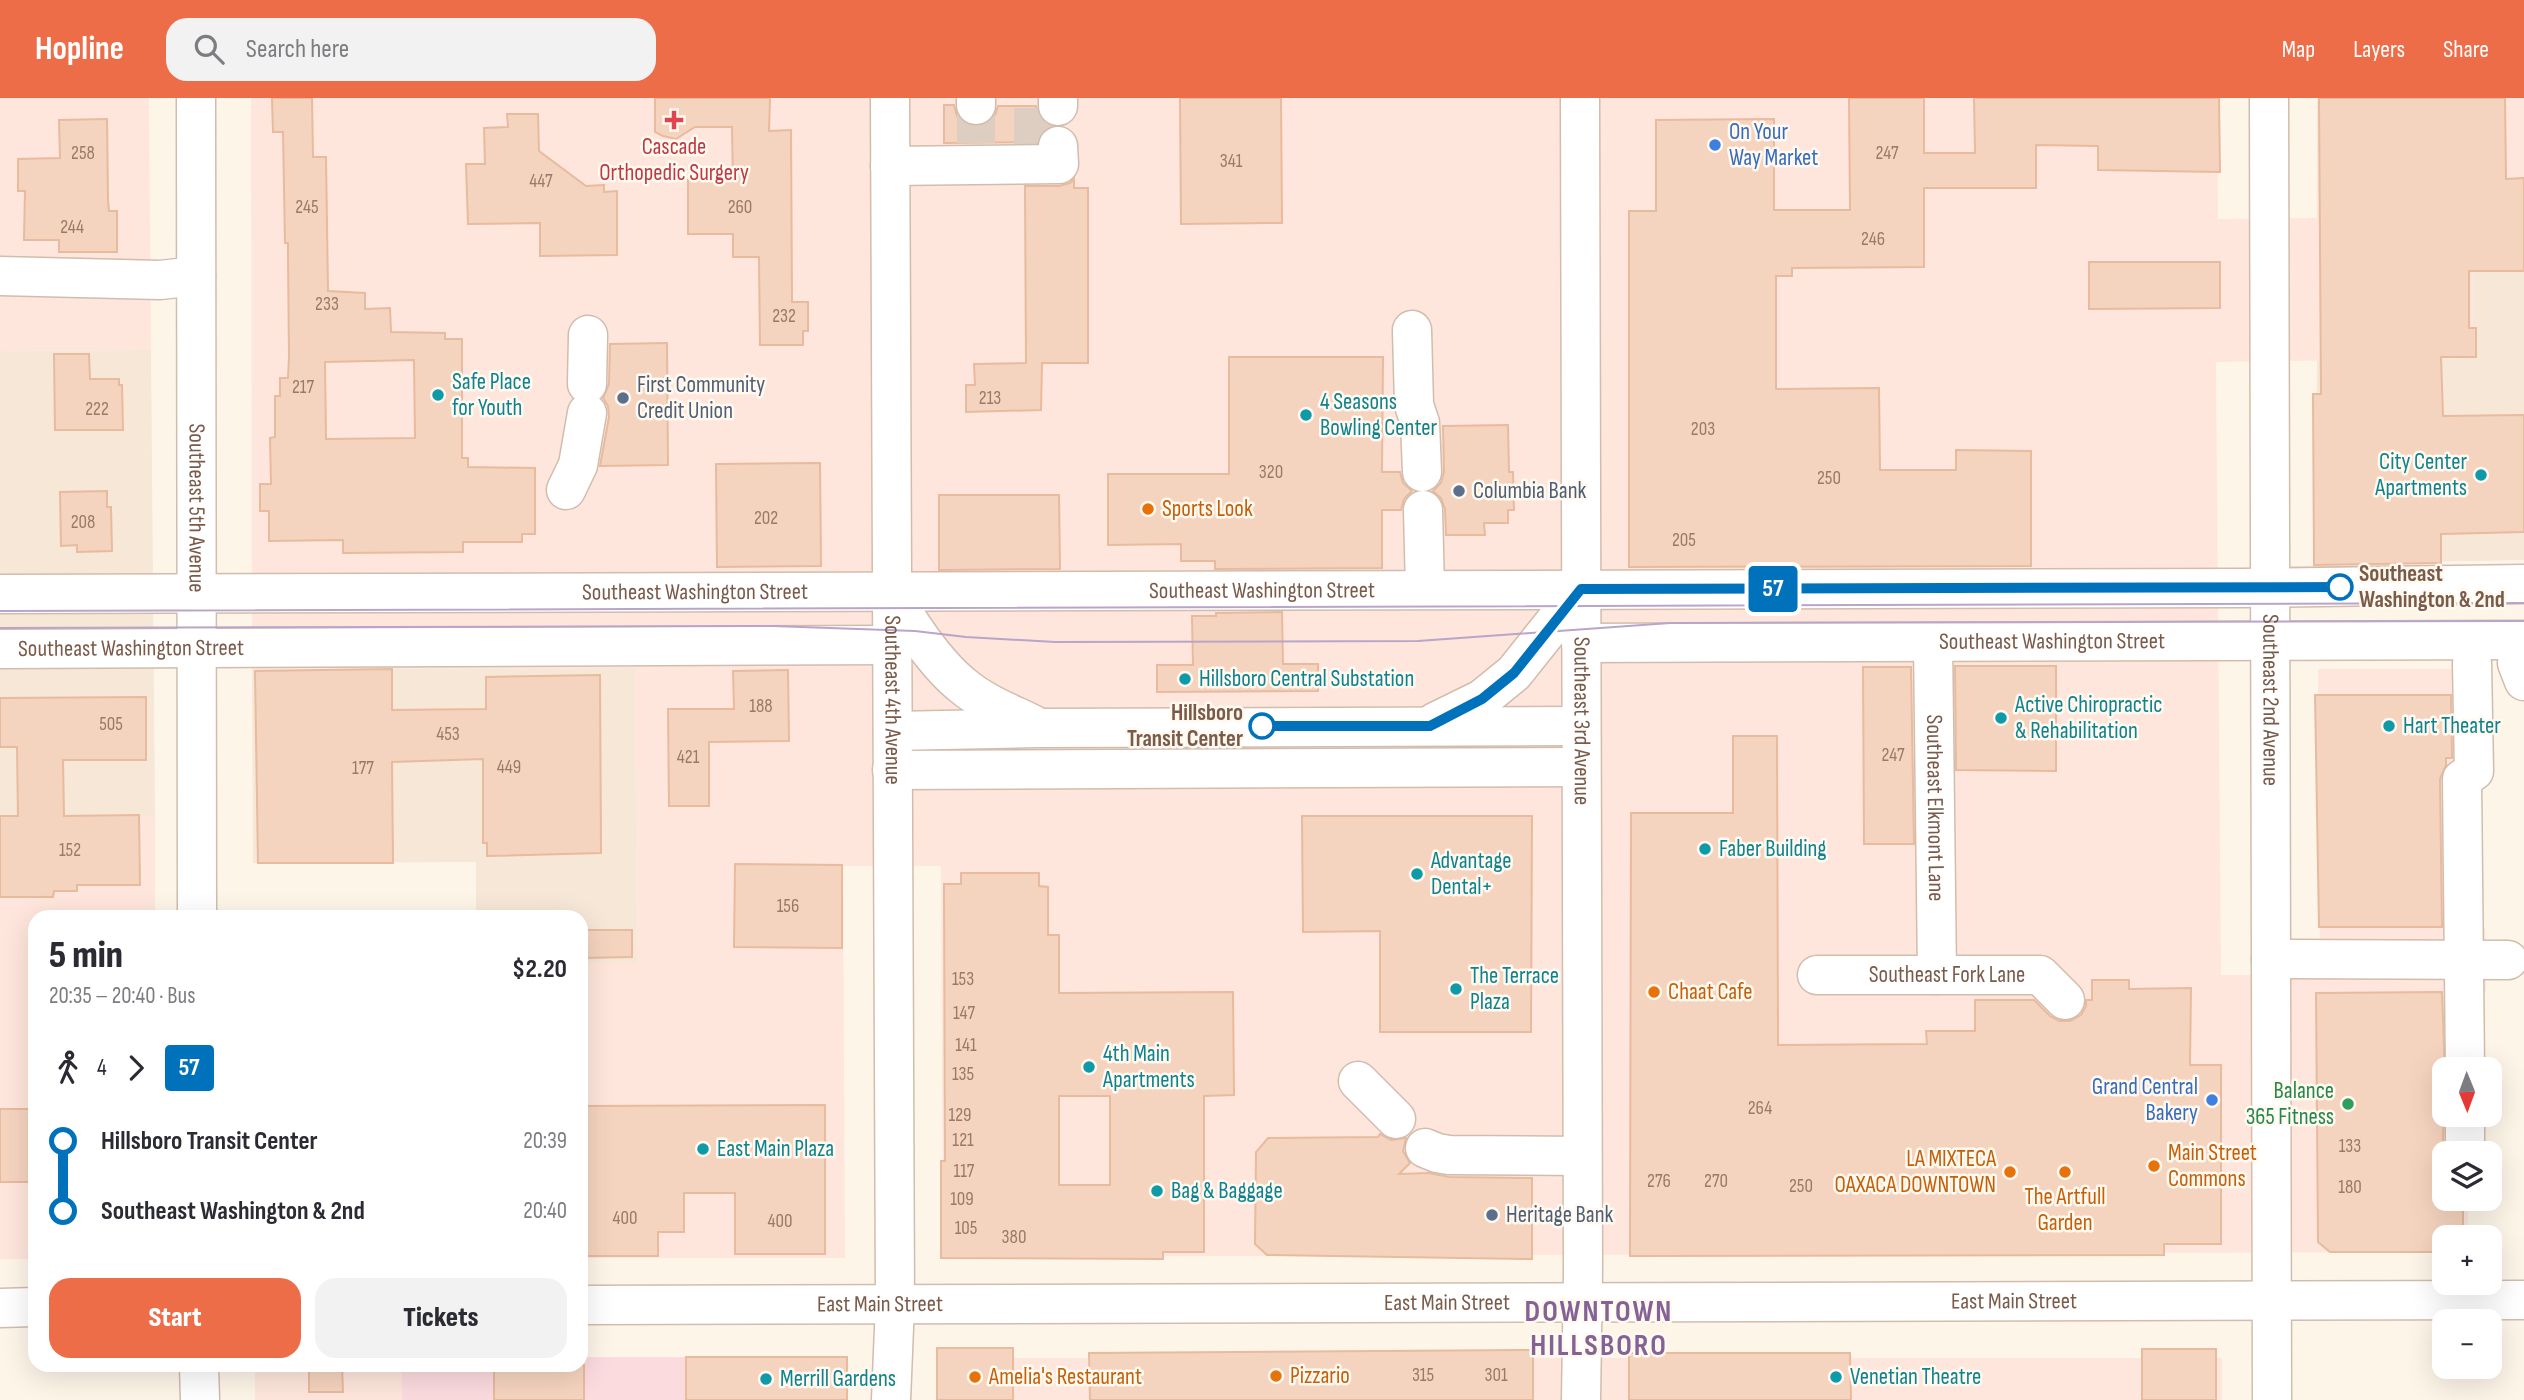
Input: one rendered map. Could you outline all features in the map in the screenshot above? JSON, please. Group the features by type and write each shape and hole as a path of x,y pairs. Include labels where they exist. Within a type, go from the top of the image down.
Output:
{"street":[{"name":"Southeast 5th Avenue","path":"196,98 197,910"},
{"name":"Southeast 4th Avenue","path":"890,98 895,1304 891,1400"},
{"name":"Southeast 3rd Avenue","path":"1580,98 1583,1156 1581,1400"},
{"name":"Southeast 2nd Avenue","path":"2269,98 2272,1400"},
{"path":"890,166 965,155 1042,152"},
{"path":"0,276 160,280 196,276"},
{"path":"1412,330 1414,405 1420,424 1422,472"},
{"path":"566,490 578,465 587,398 587,335"},
{"path":"1423,510 1425,590"},
{"name":"Southeast Washington Street","path":"0,594 2270,588 2524,584"},
{"path":"1430,726 1482,699 1514,673 1581,589"},
{"path":"892,591 915,631 961,684 988,702 1038,728"},
{"name":"Southeast Washington Street","path":"1581,643 2270,641 2522,661"},
{"name":"Southeast Elkmont Lane","path":"1933,642 1937,975"},
{"name":"Southeast Washington Street","path":"0,649 892,646"},
{"path":"2465,1057 2462,779 2473,771 2472,663"},
{"path":"892,731 1581,726"},
{"path":"892,770 1581,766"},
{"path":"2271,959 2508,960"},
{"name":"Southeast Fork Lane","path":"1817,975 2040,975 2065,1000"},
{"path":"1358,1081 1396,1119"},
{"path":"1425,1148 1449,1155 1583,1156"},
{"name":"East Main Street","path":"588,1305 2524,1300"},
{"path":"0,1308 28,1307"},
{"path":"199,1372 200,1400"}],"shaded area":[{"path":"0,98 149,98 151,350 0,351"},
{"path":"251,98 2217,98 2218,219 2317,218 2317,98 2524,98 2524,272 2474,272 2474,358 2216,362 2221,975 2320,975 2318,669 2466,669 2467,928 2485,928 2486,992 2467,992 2467,1057 2432,1057 2432,1127 2467,1127 2467,1141 2432,1141 2432,1211 2468,1211 2468,1225 2432,1225 2432,1252 943,1257 941,866 843,866 845,1258 588,1258 588,963 637,963 635,668 252,669"},
{"path":"2474,272 2524,272 2524,560 2315,564 2317,360 2474,358"},
{"path":"151,350 155,817 0,818 0,351"},
{"path":"635,668 637,963 588,963 588,910 476,910 476,862 253,863 252,669"},
{"path":"155,817 155,910 28,910 28,1259 0,1259 0,818"},
{"path":"588,1357 686,1357 686,1400 402,1400 402,1372 588,1372"},
{"path":"946,1358 2222,1358 2222,1400 946,1400"},
{"path":"255,1372 402,1372 402,1400 255,1400"}],"building":[{"path":"272,98 312,98 313,157 326,157 328,291 365,293 365,309 390,308 391,332 445,333 445,339 462,339 462,458 468,458 468,467 535,468 535,534 522,534 522,542 463,542 463,552 343,553 343,540 269,541 269,511 260,511 260,484 271,484 270,438 275,437 275,396 280,396 280,378 288,378 289,357 283,132 273,132","holes":["414,360 415,438 326,439 325,362"]},
{"path":"655,98 770,98 769,131 791,130 792,302 808,302 808,331 803,331 803,345 760,345 759,257 733,257 733,234 688,234 688,180 733,180 732,127 695,127 676,139 663,136 655,132"},
{"path":"1180,98 1281,98 1282,223 1181,224"},
{"path":"1849,98 1924,98 1924,153 1975,153 1974,98 2219,98 2220,172 2098,170 2098,146 2036,145 2036,188 1924,188 1924,267 1792,268 1792,276 1776,276 1776,389 1879,388 1880,470 1956,470 1956,450 2031,451 2031,566 1629,567 1629,211 1656,211 1656,120 1774,119 1774,210 1850,210"},
{"path":"2319,98 2505,98 2506,179 2524,178 2524,271 2469,271 2469,328 2476,328 2476,357 2441,357 2443,416 2524,415 2524,532 2441,534 2441,563 2314,565 2313,394 2321,394"},
{"path":"944,105 954,105 957,116 965,124 975,127 987,124 995,115 998,106 1036,106 1039,117 1051,126 1039,136 1037,142 944,143"},
{"path":"507,114 538,114 539,151 586,186 604,185 604,192 617,191 617,255 540,256 540,223 468,224 466,164 485,164 484,128 508,127"},
{"path":"107,119 108,199 109,211 117,211 117,252 59,252 59,240 24,240 25,191 18,191 18,159 60,158 59,120"},
{"path":"1074,179 1074,188 1088,188 1088,363 1042,363 1041,410 966,412 966,385 975,385 974,364 1026,363 1025,186 1059,186"},
{"path":"2089,262 2220,262 2220,308 2089,309"},
{"name":"First Community Credit Union","path":"667,343 668,465 600,466 609,417 608,406 603,398 609,384 610,344"},
{"path":"54,354 89,354 90,379 119,379 119,385 122,385 123,430 55,430"},
{"name":"4 Seasons Bowling Center","path":"1229,357 1383,357 1382,472 1400,472 1403,483 1412,491 1404,499 1401,510 1382,510 1382,568 1215,569 1215,561 1181,561 1181,544 1108,545 1108,474 1229,474"},
{"name":"Columbia Bank","path":"1508,425 1509,472 1513,472 1514,510 1508,510 1508,523 1484,523 1485,535 1446,535 1445,509 1441,498 1433,491 1441,483 1444,472 1443,426"},
{"path":"820,463 821,566 717,567 716,464"},
{"path":"107,491 107,507 111,507 112,551 77,552 77,545 61,546 60,492"},
{"path":"939,495 1059,495 1060,569 939,570"},
{"path":"1282,612 1283,664 1318,664 1318,691 1157,692 1157,665 1193,665 1192,616"},
{"name":"Active Chiropractic & Rehabilitation","path":"1955,666 2056,666 2056,771 1956,770"},
{"path":"1863,667 1911,667 1914,844 1864,844"},
{"path":"392,669 392,710 486,709 486,677 600,675 601,853 487,856 487,843 483,843 483,759 392,762 393,863 258,863 255,671"},
{"path":"788,670 789,741 709,742 709,806 669,806 668,709 734,709 733,671"},
{"path":"2315,695 2451,695 2452,758 2446,758 2440,779 2442,927 2319,927"},
{"path":"146,697 146,760 63,760 64,816 139,815 140,885 77,885 77,891 54,891 53,897 0,897 0,816 18,816 17,747 0,747 0,698"},
{"path":"1733,736 1777,736 1778,1045 1927,1044 1926,1031 1975,1031 1975,1000 2034,1000 2050,1016 2059,1021 2070,1021 2081,1015 2086,1000 2092,1000 2092,980 2129,980 2129,989 2191,988 2190,1065 2221,1065 2221,1244 2164,1244 2164,1255 1630,1256 1631,813 1733,813"},
{"name":"Advantage Dental+","path":"1302,816 1532,816 1531,1032 1380,1032 1380,931 1303,932"},
{"path":"735,864 842,865 842,948 734,947"},
{"name":"4th Main Apartments","path":"961,873 1039,873 1039,886 1048,887 1048,935 1059,935 1059,993 1233,992 1234,1095 1204,1096 1204,1252 1163,1252 1163,1259 941,1258 941,1161 945,1161 944,884 961,884","holes":["1059,1096 1110,1096 1110,1185 1059,1185"]},
{"path":"588,930 632,930 632,957 588,958"},
{"path":"2442,992 2444,1057 2432,1057 2432,1127 2443,1127 2443,1141 2432,1141 2432,1211 2463,1211 2463,1225 2432,1225 2432,1252 2330,1252 2318,1242 2316,993"},
{"name":"East Main Plaza","path":"825,1105 825,1254 735,1254 735,1193 684,1193 684,1232 658,1232 658,1256 588,1256 588,1106"},
{"path":"0,1109 28,1109 28,1182 0,1182"},
{"path":"1380,1134 1391,1140 1406,1138 1403,1151 1410,1163 1399,1174 1532,1178 1532,1259 1267,1255 1255,1244 1256,1152 1268,1138 1378,1137"},
{"name":"Amelia's Restaurant","path":"937,1348 1013,1348 1013,1400 937,1400"},
{"path":"2142,1349 2216,1349 2216,1400 2142,1400"},
{"path":"1533,1350 1533,1400 1090,1400 1089,1353"},
{"path":"1629,1353 1850,1353 1851,1400 1629,1400"},
{"name":"Merrill Gardens","path":"686,1357 847,1357 847,1400 686,1400"},
{"path":"309,1372 342,1372 343,1392 309,1392"},
{"path":"494,1372 584,1372 584,1400 494,1400"}],"tunnel":[{"path":"976,105 976,146"},
{"path":"1033,106 1033,146"}],"tram line":[{"path":"0,611 2524,603"},
{"path":"0,628 773,626 915,631 1055,642 1418,641 1670,623 2524,621"}],"bus line":[{"name":"57","path":"1262,726 1430,726 1482,699 1514,673 1581,589 2340,587"}],"place":[{"name":"Cascade Orthopedic Surgery","path":"674,120"},
{"name":"On Your Way Market","path":"1715,145"},
{"name":"Safe Place for Youth","path":"438,395"},
{"name":"First Community Credit Union","path":"623,398"},
{"name":"4 Seasons Bowling Center","path":"1306,415"},
{"name":"City Center Apartments","path":"2481,475"},
{"name":"Columbia Bank","path":"1459,491"},
{"name":"Sports Look","path":"1148,509"},
{"name":"Southeast Washington & 2nd","path":"2340,587"},
{"name":"Hillsboro Central Substation","path":"1185,679"},
{"name":"Active Chiropractic & Rehabilitation","path":"2001,718"},
{"name":"Hillsboro Transit Center","path":"1262,726"},
{"name":"Hart Theater","path":"2389,726"},
{"name":"Faber Building","path":"1705,849"},
{"name":"Advantage Dental+","path":"1417,874"},
{"name":"The Terrace Plaza","path":"1456,989"},
{"name":"Chaat Cafe","path":"1654,992"},
{"name":"4th Main Apartments","path":"1089,1067"},
{"name":"Grand Central Bakery","path":"2212,1100"},
{"name":"Balance 365 Fitness","path":"2348,1104"},
{"name":"East Main Plaza","path":"703,1149"},
{"name":"Main Street Commons","path":"2154,1166"},
{"name":"LA MIXTECA OAXACA DOWNTOWN","path":"2010,1172"},
{"name":"The Artfull Garden","path":"2065,1172"},
{"name":"Bag & Baggage","path":"1157,1191"},
{"name":"Heritage Bank","path":"1492,1215"},
{"name":"Pizzario","path":"1276,1376"},
{"name":"Amelia's Restaurant","path":"975,1377"},
{"name":"Venetian Theatre","path":"1836,1377"},
{"name":"Merrill Gardens","path":"766,1379"}],"district":[{"name":"DOWNTOWN HILLSBORO","path":"1599,1329"}]}
